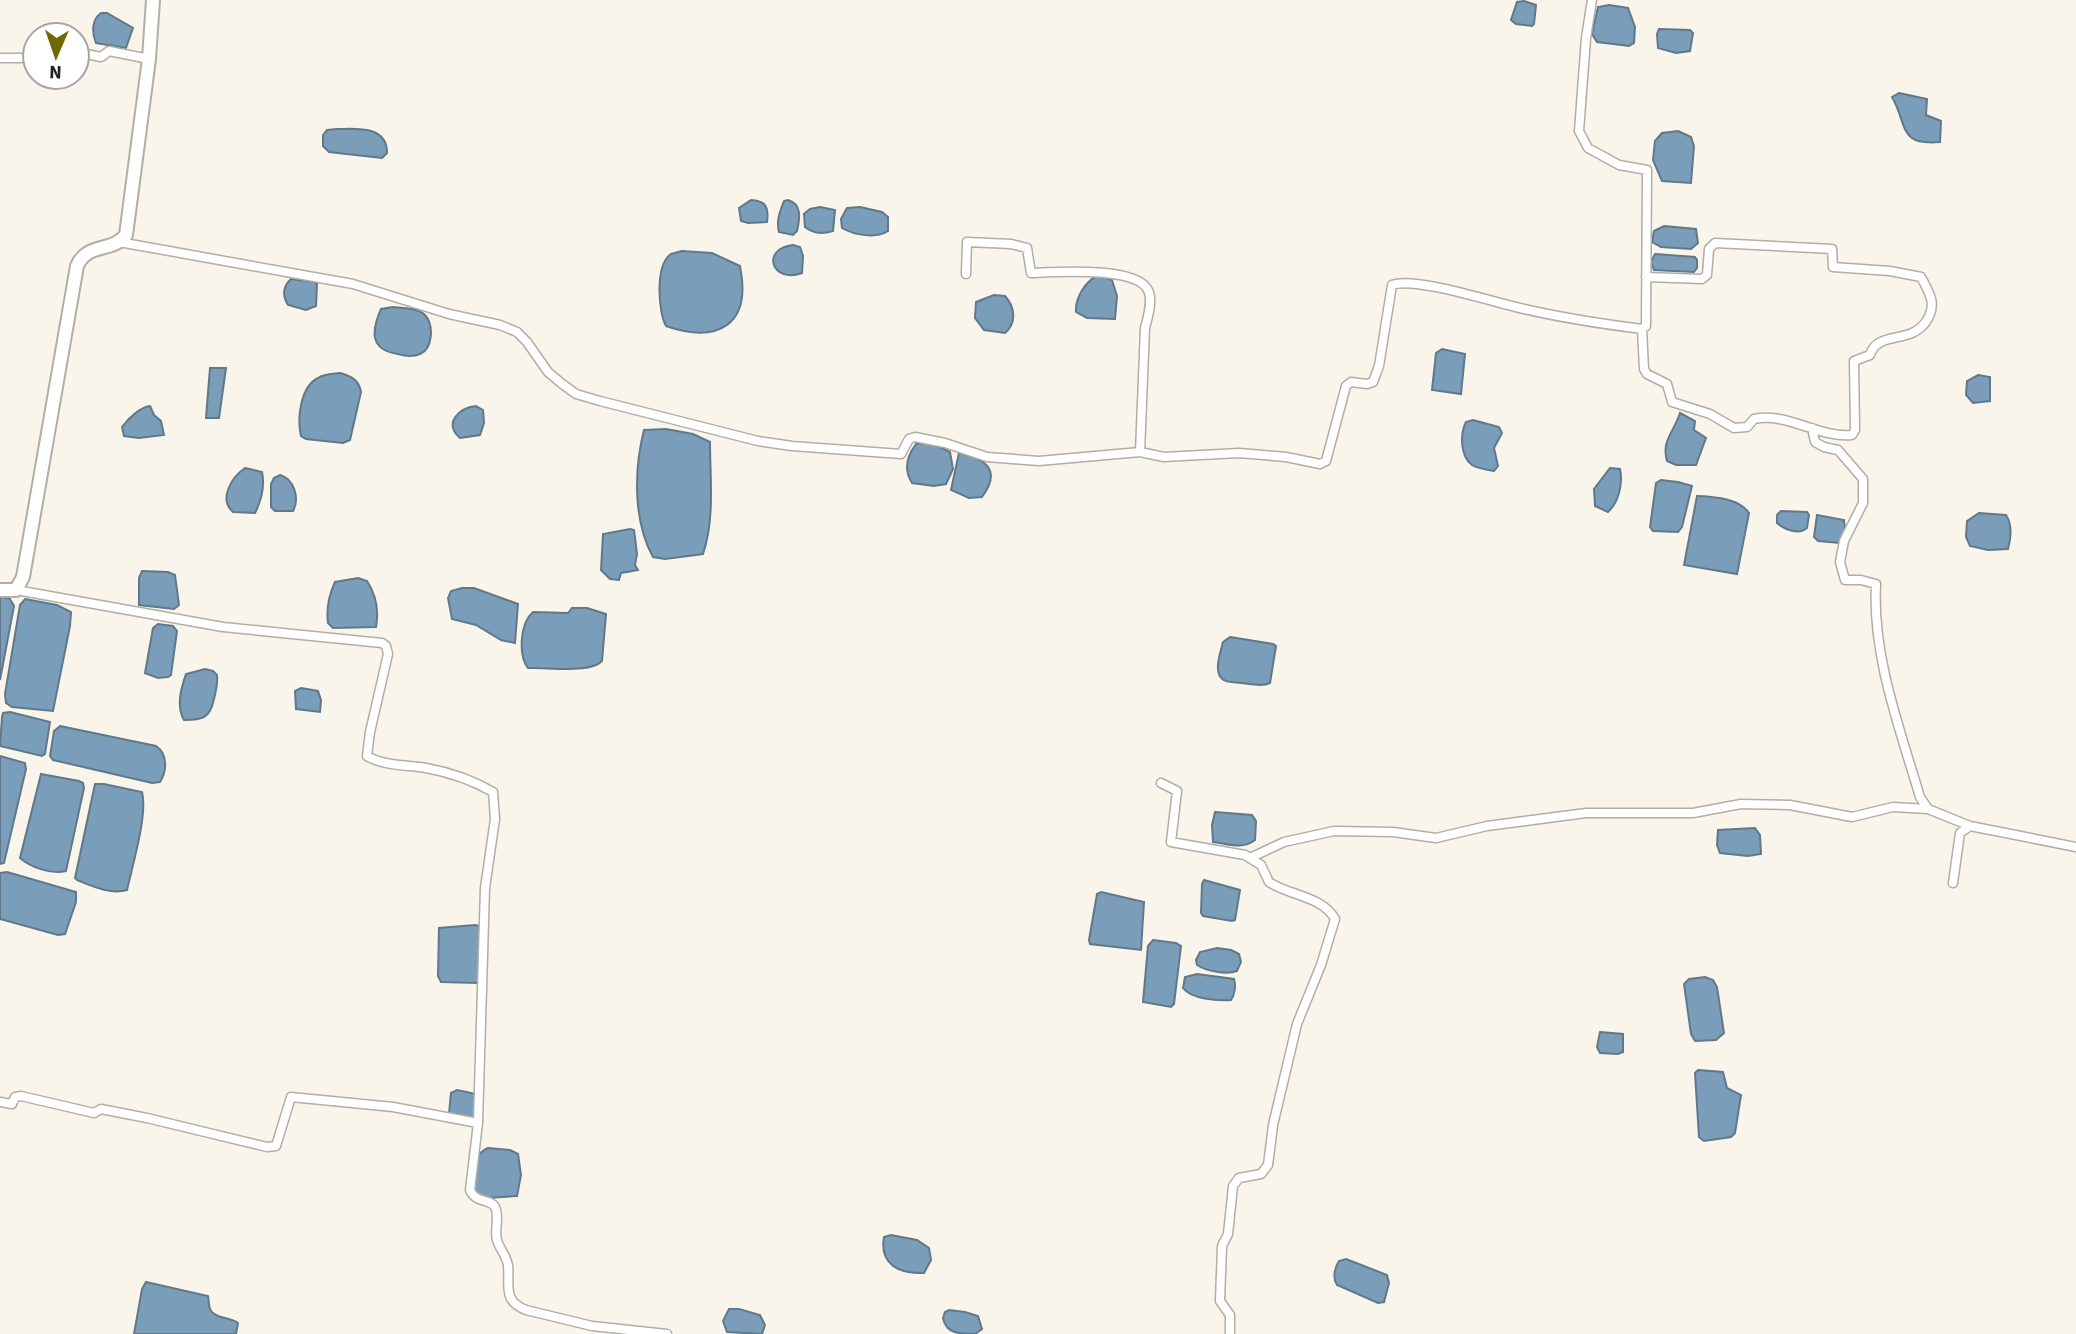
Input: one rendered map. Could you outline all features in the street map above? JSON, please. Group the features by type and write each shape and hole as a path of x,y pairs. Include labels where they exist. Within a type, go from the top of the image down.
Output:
{"main road":[{"path":"0,590 16,590 23,577 78,266 86,253 120,242 126,235 149,59 153,0"}],"street":[{"path":"1592,0 1586,37 1579,131 1588,148 1619,165 1647,170 1646,278 1646,326 1642,329 1644,369 1647,374 1667,384 1672,402 1710,414 1734,428 1741,429 1754,419 1774,416 1830,434 1852,435 1855,422 1854,361 1870,355 1872,347 1883,340 1911,335 1921,329 1930,317 1933,303 1931,292 1922,276 1833,267 1832,249 1715,243 1709,249 1707,275 1702,279 1646,278"},
{"path":"91,55 101,57 109,51 149,59"},
{"path":"0,58 21,58"},
{"path":"120,242 353,284 449,314 500,325 517,332 548,372 576,394 758,441 901,454 909,439 915,437 945,443 987,457 1039,461 1140,453 1164,457 1238,453 1286,457 1320,464 1326,461 1346,386 1352,382 1373,382 1379,366 1392,285 1400,281 1432,285 1524,309 1642,329"},
{"path":"966,274 967,242 1010,244 1027,248 1031,273 1116,275 1141,281 1149,292 1149,315 1145,328 1140,453"},
{"path":"1812,428 1815,442 1839,450 1863,479 1863,503 1844,541 1840,562 1845,580 1876,584 1875,606 1880,648 1890,692 1920,797 1928,809"},
{"path":"16,590 223,627 382,643 386,646 388,654 367,756 380,761 429,769 469,781 493,792 495,799 495,819 485,888 478,1123 470,1190 477,1199 496,1208 497,1240 508,1264 510,1298 513,1303 526,1310 592,1326 667,1334"},
{"path":"1161,783 1177,791 1171,842 1250,858 1261,865 1269,882 1322,904 1331,911 1335,919 1321,965 1297,1024 1273,1125 1268,1165 1261,1174 1239,1178 1233,1186 1228,1234 1222,1246 1220,1301 1230,1315 1230,1334"},
{"path":"1250,858 1284,842 1334,831 1393,832 1436,838 1487,826 1586,813 1693,813 1741,804 1790,805 1852,817 1894,807 1928,809 1970,826 2076,847"},
{"path":"1952,883 1960,833 1970,826"},
{"path":"0,1102 12,1104 15,1097 21,1096 94,1113 101,1109 268,1147 276,1146 291,1097 393,1107 478,1123"}],"water":[{"path":"1517,2 1536,5 1532,26 1516,24 1511,20"},
{"path":"1609,5 1628,8 1635,27 1634,43 1629,46 1597,42 1592,34 1598,7"},
{"path":"101,13 107,13 133,28 126,48 96,43 93,27 95,19"},
{"path":"1659,29 1690,30 1693,33 1690,51 1676,53 1658,48"},
{"path":"1899,93 1927,99 1926,115 1941,121 1940,142 1917,141 1906,132 1892,97"},
{"path":"327,130 370,130 382,137 387,153 382,158 329,152 323,146 323,135"},
{"path":"1678,131 1691,137 1694,146 1691,183 1662,181 1653,160 1655,141 1662,133"},
{"path":"751,200 765,206 767,222 741,221 739,208"},
{"path":"788,200 796,205 799,212 797,231 793,235 779,232 778,228 781,209 784,201"},
{"path":"820,207 835,210 833,231 818,233 805,227 804,214 810,209"},
{"path":"860,207 882,212 888,217 888,231 865,235 842,228 841,219 847,208"},
{"path":"1664,226 1696,229 1698,243 1691,249 1661,247 1652,242 1654,231"},
{"path":"793,245 800,247 803,256 802,273 783,274 777,270 773,259 783,248"},
{"path":"682,251 712,253 740,266 741,303 736,316 727,325 701,333 666,326 660,300 662,268 671,254"},
{"path":"1655,254 1695,257 1697,268 1694,272 1654,270 1651,262"},
{"path":"1097,276 1112,280 1117,296 1115,319 1087,318 1076,312 1082,291"},
{"path":"291,279 317,284 316,306 306,310 288,305 284,291"},
{"path":"994,295 1005,296 1013,310 1013,320 1005,333 984,330 975,318 976,302"},
{"path":"393,307 414,310 428,319 430,342 420,354 415,356 389,352 382,349 375,339 381,309"},
{"path":"1442,349 1465,354 1461,394 1432,390 1436,353"},
{"path":"210,368 226,368 219,418 206,418"},
{"path":"340,373 354,379 361,392 350,440 343,443 306,439 301,436 299,421 307,388 320,377"},
{"path":"1978,375 1990,377 1990,401 1973,403 1966,395 1967,381"},
{"path":"150,406 161,421 164,435 139,438 124,436 122,427 138,411"},
{"path":"476,406 483,410 484,423 480,435 460,438 453,427 455,417"},
{"path":"1680,413 1695,421 1694,430 1706,438 1696,465 1676,465 1667,461 1667,442"},
{"path":"1473,420 1499,427 1502,433 1494,448 1498,466 1494,471 1472,465 1465,456 1463,433 1466,422"},
{"path":"666,429 693,434 710,442 710,512 703,554 665,559 653,557 646,543 637,495 638,461 644,430"},
{"path":"916,444 936,445 950,452 953,469 946,484 934,486 912,483 907,463"},
{"path":"959,453 977,459 988,467 991,480 982,497 969,498 951,490"},
{"path":"245,468 262,472 262,493 255,513 233,512 227,501 232,482"},
{"path":"1610,468 1620,469 1621,480 1617,498 1608,512 1595,506 1594,489"},
{"path":"280,475 289,480 296,495 293,511 275,511 271,507 271,484 274,478"},
{"path":"1661,480 1692,486 1682,527 1678,532 1653,531 1650,527 1656,483"},
{"path":"1697,496 1733,501 1749,513 1737,574 1684,565"},
{"path":"1781,511 1807,512 1807,528 1796,531 1780,526 1777,523 1777,515"},
{"path":"1979,513 2006,515 2010,531 2008,549 1988,550 1970,546 1966,537 1967,521"},
{"path":"1817,515 1844,520 1845,530 1840,543 1818,541 1814,537"},
{"path":"634,530 637,554 635,565 638,570 621,573 619,580 610,579 601,570 603,534"},
{"path":"142,571 168,572 175,575 179,605 174,609 139,605 139,578"},
{"path":"358,578 367,581 373,592 377,609 376,627 333,628 328,623 327,612 335,582"},
{"path":"474,588 518,604 515,643 501,640 476,625 452,619 448,598 451,591"},
{"path":"0,596 10,599 14,606 0,680"},
{"path":"25,599 57,605 71,612 53,711 12,707 6,703 5,694 20,605"},
{"path":"572,608 587,608 606,614 602,661 578,669 528,668 523,655 522,639 529,617 533,612 568,613"},
{"path":"158,624 173,626 177,631 171,675 158,678 145,673 153,628"},
{"path":"1230,637 1276,646 1270,683 1260,685 1230,682 1220,677 1219,656 1223,642"},
{"path":"205,669 217,675 217,687 210,710 205,717 184,720 180,703 186,674"},
{"path":"301,688 318,691 321,700 320,712 296,709 295,691"},
{"path":"10,712 50,722 45,754 42,756 0,746 3,713"},
{"path":"60,726 156,746 164,758 165,768 160,782 152,783 53,760 50,756 54,731"},
{"path":"0,756 25,763 26,769 4,863 0,864"},
{"path":"41,774 83,783 66,871 41,869 20,858"},
{"path":"95,784 142,792 141,827 127,890 102,889 75,878"},
{"path":"1215,812 1252,815 1256,821 1255,840 1240,846 1213,842 1212,825"},
{"path":"1755,828 1760,835 1761,854 1748,856 1720,853 1717,845 1718,830"},
{"path":"7,872 76,892 76,902 65,934 58,935 0,919 0,873"},
{"path":"1204,880 1240,890 1235,920 1203,916"},
{"path":"1101,892 1144,902 1141,950 1090,944 1097,894"},
{"path":"475,925 481,929 480,981 441,982 438,976 439,928"},
{"path":"1153,940 1181,946 1174,1004 1171,1007 1143,1002 1148,946"},
{"path":"1217,948 1239,954 1241,962 1237,971 1217,972 1197,965 1200,952"},
{"path":"1197,974 1234,979 1235,990 1231,1000 1205,998 1187,992 1183,988 1185,977"},
{"path":"1705,977 1713,980 1717,987 1724,1033 1716,1040 1695,1041 1691,1034 1684,984 1689,979"},
{"path":"1600,1032 1623,1034 1623,1052 1600,1053 1597,1047"},
{"path":"1698,1070 1723,1072 1727,1088 1741,1095 1735,1133 1731,1137 1704,1141 1699,1137 1695,1073"},
{"path":"457,1090 476,1094 474,1118 449,1114 451,1093"},
{"path":"488,1148 510,1150 518,1154 521,1175 517,1196 488,1198 478,1196 473,1189 476,1160"},
{"path":"891,1235 917,1240 929,1248 931,1260 924,1273 907,1272 888,1261 883,1247 884,1237"},
{"path":"1346,1259 1387,1275 1389,1283 1384,1302 1378,1303 1337,1285 1334,1276 1336,1266 1339,1261"},
{"path":"146,1282 208,1296 212,1312 238,1323 236,1334 134,1334 142,1289"},
{"path":"729,1309 760,1315 765,1325 762,1334 727,1332 723,1321"},
{"path":"949,1310 978,1316 982,1329 975,1334 950,1330 943,1318"}]}
